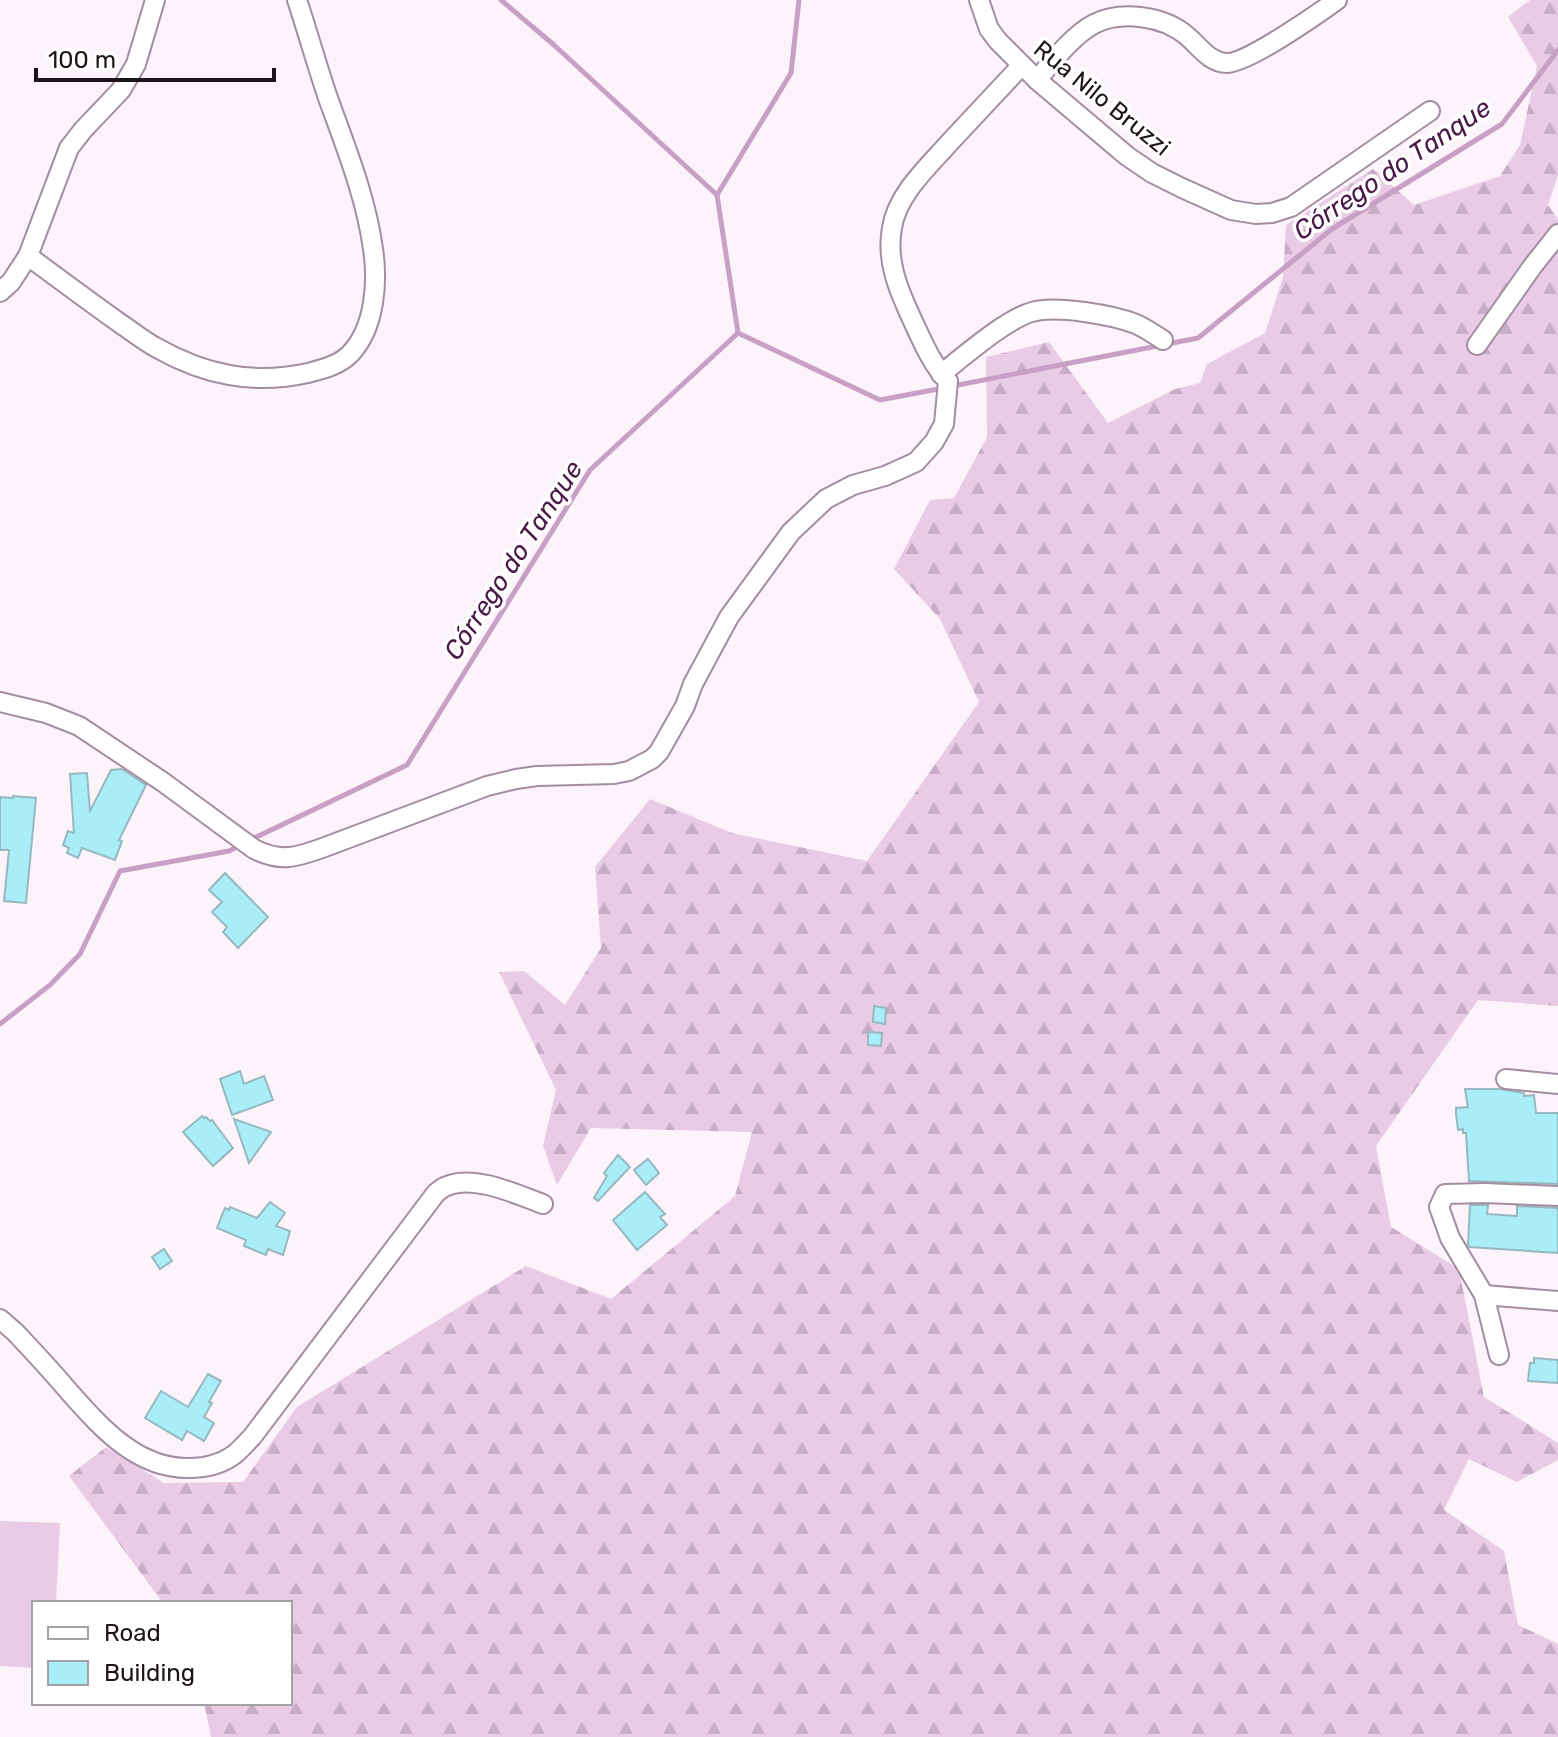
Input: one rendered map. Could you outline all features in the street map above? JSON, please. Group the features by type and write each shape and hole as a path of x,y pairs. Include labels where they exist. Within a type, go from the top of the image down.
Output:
{"street":[{"path":"0,292 11,282 28,256 69,148 128,79 143,45 155,0"},
{"path":"28,256 157,348 222,374 267,379 300,375 330,368 350,354 365,332 375,294 373,250 355,172 297,0"},
{"name":"Rua Nilo Bruzzi","path":"979,0 989,29 998,41 1037,80 1127,156 1152,173 1231,210 1256,214 1291,207 1430,111"},
{"path":"1037,80 1087,29 1107,20 1151,19 1177,29 1214,60 1234,63 1337,0"},
{"path":"0,702 46,713 79,726 163,782 254,849 269,857 283,859 325,847 487,786 537,776 614,774 643,765 659,752 729,617 791,532 826,499 853,485 885,476 916,462 934,442 944,424 944,378 926,349 899,290 891,254 892,224 903,199 921,175 1022,65"},
{"path":"1477,345 1558,234"},
{"path":"944,378 992,335 1032,312 1048,310 1097,314 1137,325 1163,340"},
{"path":"1506,1079 1558,1084"},
{"path":"0,1319 101,1426 128,1449 152,1462 174,1468 201,1468 218,1464 235,1454 252,1437 436,1193 449,1184 485,1184 543,1204"},
{"path":"1499,1355 1484,1295 1450,1238 1439,1207 1445,1194 1558,1196"},
{"path":"1484,1295 1558,1301"}],"green space":[{"path":"1530,0 1558,0 1558,175 1548,205 1558,219 1558,1006 1478,1000 1376,1146 1391,1227 1459,1269 1484,1397 1558,1443 1558,1460 1517,1482 1469,1459 1444,1510 1504,1551 1518,1625 1558,1644 1558,1737 211,1737 204,1705 292,1705 292,1601 162,1601 69,1476 106,1447 164,1483 243,1482 297,1407 526,1266 611,1299 735,1196 752,1132 591,1128 557,1185 543,1146 556,1090 499,972 524,971 565,1005 601,948 595,867 650,799 732,833 867,861 979,702 940,619 894,569 930,500 954,498 987,437 986,357 1049,342 1108,423 1175,389 1200,383 1207,364 1265,333 1283,277 1286,225 1373,169 1414,205 1500,176 1520,145 1537,66 1508,17"},
{"path":"0,1521 60,1523 56,1601 32,1601 32,1668 0,1666"}],"building":[{"path":"122,769 146,785 119,840 122,841 115,860 82,848 78,858 67,853 69,848 63,845 68,831 74,833 70,774 87,773 90,811 111,770"},
{"path":"0,797 36,798 26,903 4,901 9,850 0,850"},
{"path":"225,873 268,917 238,948 223,932 227,927 212,912 222,902 209,890"},
{"path":"874,1006 886,1008 885,1024 873,1022"},
{"path":"868,1032 882,1033 881,1046 868,1045"},
{"path":"240,1071 244,1084 264,1076 273,1100 232,1115 220,1079"},
{"path":"1465,1089 1500,1089 1524,1093 1524,1096 1534,1095 1536,1113 1558,1113 1558,1184 1469,1181 1466,1133 1463,1129 1458,1130 1456,1114 1456,1108 1468,1107"},
{"path":"202,1116 212,1120 233,1148 213,1166 183,1132"},
{"path":"234,1119 271,1132 249,1163"},
{"path":"618,1155 630,1167 598,1201 594,1198 607,1176 604,1173"},
{"path":"648,1159 659,1173 646,1185 634,1170"},
{"path":"645,1192 665,1214 660,1217 667,1225 637,1250 613,1220"},
{"path":"270,1202 285,1213 276,1226 290,1231 283,1255 268,1249 266,1255 244,1246 246,1240 217,1228 225,1208 229,1210 230,1207 257,1218"},
{"path":"1470,1205 1488,1205 1487,1214 1517,1216 1517,1206 1558,1208 1558,1253 1469,1247"},
{"path":"164,1249 172,1261 160,1269 152,1257"},
{"path":"1534,1358 1558,1360 1558,1383 1528,1381 1530,1363 1534,1363"},
{"path":"208,1374 221,1381 204,1417 214,1423 204,1441 187,1431 182,1440 145,1418 161,1391 188,1407"}],"waterway":[{"path":"501,0 717,195"},
{"path":"738,333 717,195 791,73 799,0"},
{"name":"Córrego do Tanque","path":"953,386 1198,338 1332,229 1502,124 1558,50"},
{"name":"Córrego do Tanque","path":"248,841 407,765 590,470 738,333 880,400 943,388"},
{"name":"Córrego do Tanque","path":"0,1024 50,985 80,954 120,871 229,851 239,846"}]}
